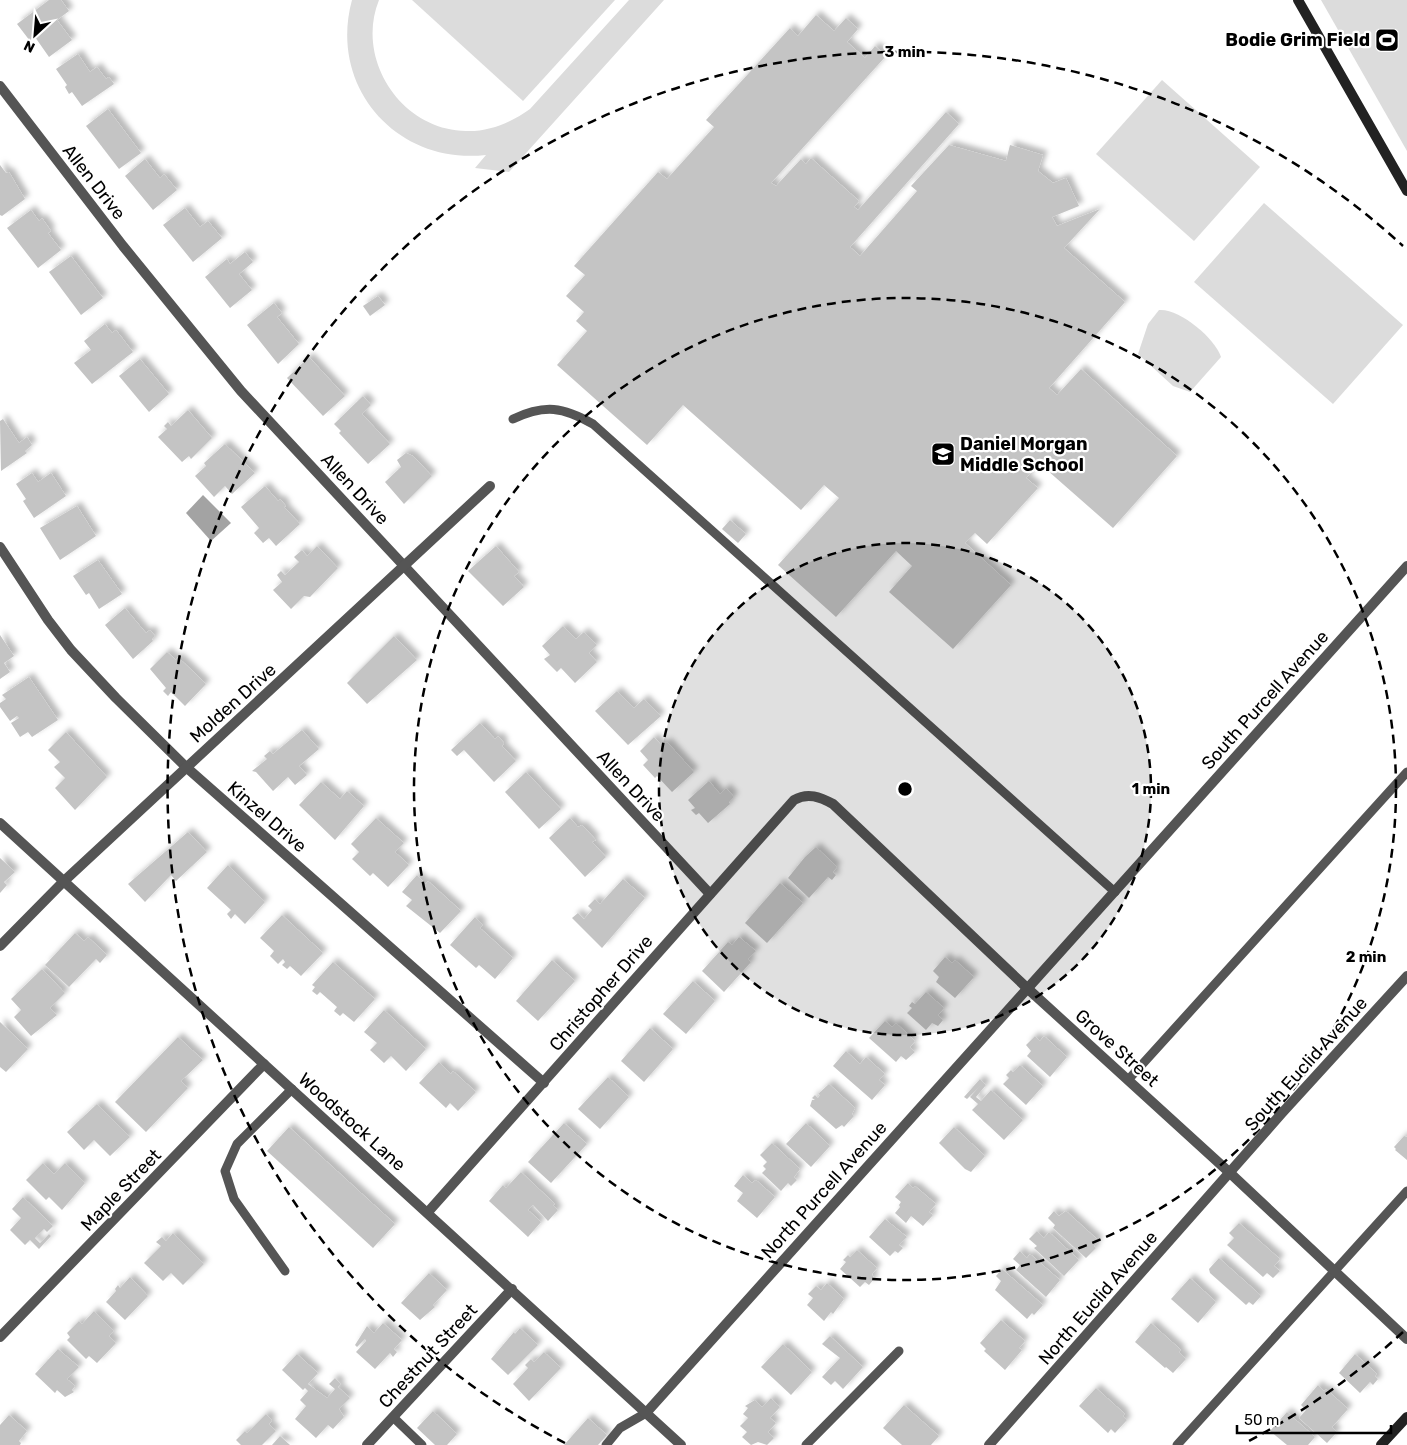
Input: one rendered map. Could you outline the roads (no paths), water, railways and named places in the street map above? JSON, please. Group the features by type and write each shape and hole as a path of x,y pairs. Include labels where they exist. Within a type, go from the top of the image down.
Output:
{"main road":[{"path":"1298,0 1407,191"},
{"path":"1381,1445 1407,1417"}],"street":[{"name":"Allen Drive","path":"0,86 123,246 241,391 710,894"},
{"name":"Molden Drive","path":"0,946 63,882 186,767 268,694 403,565 490,486"},
{"name":"Kinzel Drive","path":"0,547 48,620 71,650 116,698 186,767 544,1083"},
{"name":"South Purcell Avenue","path":"1027,988 1407,566"},
{"name":"Christopher Drive","path":"428,1212 794,800 800,797"},
{"name":"Grove Street","path":"800,797 820,797 834,804 1027,988 1334,1269 1407,1339"},
{"name":"Woodstock Lane","path":"0,823 681,1445"},
{"name":"South Euclid Avenue","path":"1230,1173 1407,976"},
{"name":"North Purcell Avenue","path":"646,1413 1027,988"},
{"name":"Maple Street","path":"0,1338 264,1064"},
{"name":"North Euclid Avenue","path":"990,1445 1230,1173"},
{"name":"Chestnut Street","path":"367,1445 512,1289"}],"lane":[{"path":"513,419 530,411 545,409 561,410 593,424 1115,892"},
{"path":"1128,1080 1407,772"},
{"path":"284,1272 234,1199 224,1171 237,1144 292,1089"},
{"path":"1177,1445 1407,1190"},
{"path":"806,1445 899,1351"},
{"path":"606,1445 620,1428 646,1413"},
{"path":"393,1417 422,1445"}],"place":[{"name":"Bodie Grim Field","path":"1387,40"},
{"name":"Daniel Morgan Middle School","path":"943,454"}]}
